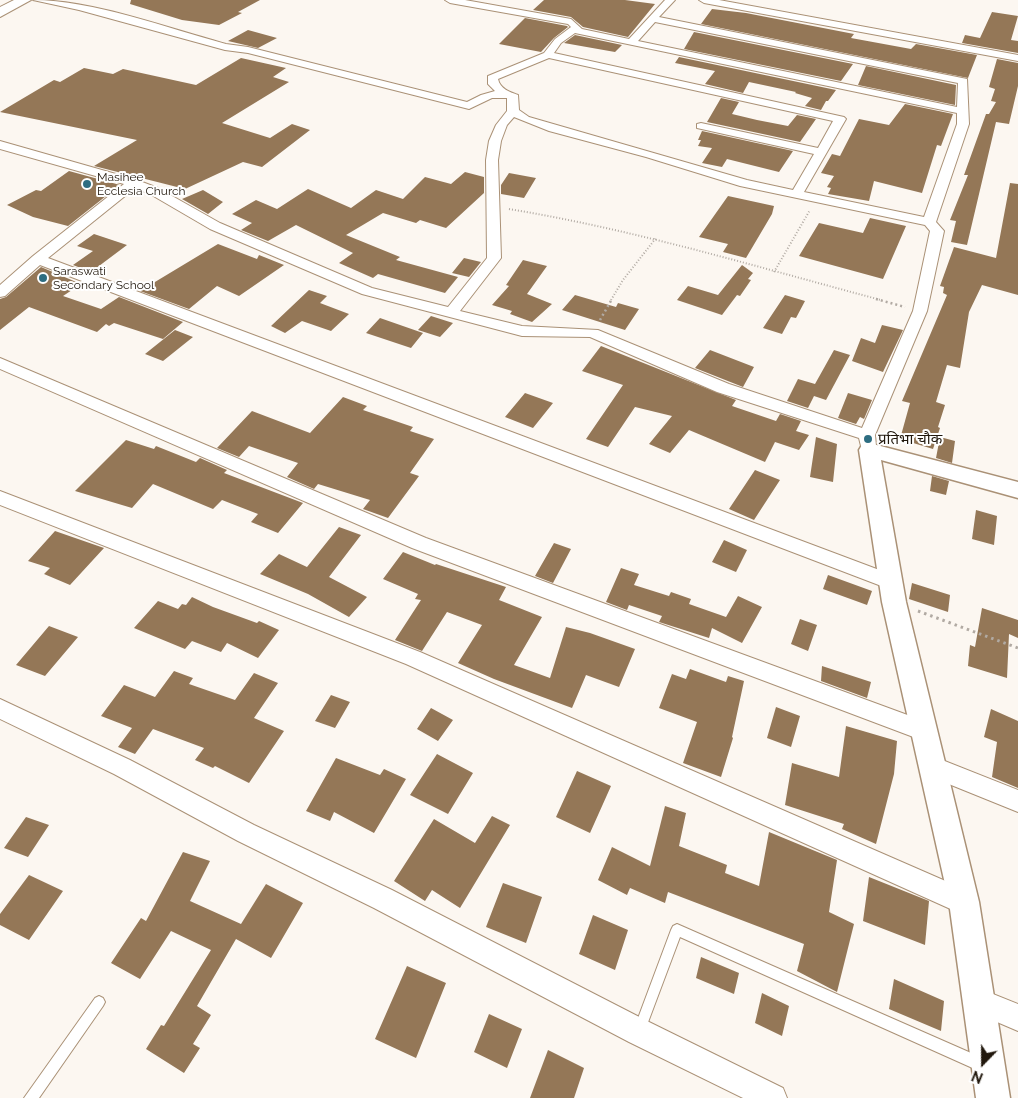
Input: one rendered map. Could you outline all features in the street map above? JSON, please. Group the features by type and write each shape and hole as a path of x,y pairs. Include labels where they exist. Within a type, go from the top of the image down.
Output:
{"main road":[{"path":"0,13 24,0"}],"street":[{"path":"38,0 80,7 225,47 248,50 469,106 485,96 504,94 514,97 513,111 504,119 497,131 491,167 494,258 451,312"},
{"path":"450,0 571,22 576,28 588,34 963,111"},
{"path":"632,42 670,0"},
{"path":"704,0 1018,58"},
{"path":"653,19 963,81 963,124 929,222"},
{"path":"504,94 493,84 492,78 548,55 558,41 576,28"},
{"path":"548,55 705,92 840,119 797,194"},
{"path":"513,111 525,119 573,135 650,154 744,183 929,222 937,231 920,311 868,442 893,592 964,902 993,1098"},
{"path":"701,126 822,152"},
{"path":"0,145 133,182 154,191 189,213 215,226 367,290 522,331 541,334 578,331 593,333 723,388 868,442 1018,490"},
{"path":"0,293 38,259 133,182"},
{"path":"38,259 893,592"},
{"path":"0,363 420,543 924,731"},
{"path":"0,498 413,658 964,902"},
{"path":"0,709 122,767 246,833 383,899 639,1032 773,1098"},
{"path":"932,767 1018,801"},
{"path":"978,1001 1018,1018"}],"lane":[{"path":"639,1032 677,930 988,1068"},
{"path":"31,1098 99,1002"}],"path":[{"path":"774,272 806,222 814,198"},
{"path":"493,207 537,212 622,229 920,311"},
{"path":"593,333 622,280 656,238"},
{"path":"893,592 1018,648"}],"building":[{"path":"131,0 260,0 238,12 242,13 219,25 182,20 130,4"},
{"path":"544,0 625,0 655,4 628,37 583,27 571,17 533,10"},
{"path":"712,9 746,13 854,34 851,38 911,49 916,44 977,55 968,78 701,24"},
{"path":"992,12 1018,16 1011,40 1018,41 1018,53 962,43 965,35 980,38"},
{"path":"525,18 568,27 541,52 499,44"},
{"path":"248,30 277,38 258,48 228,41"},
{"path":"694,32 853,64 841,81 684,49"},
{"path":"575,35 622,45 615,52 564,43"},
{"path":"679,57 836,90 821,110 805,106 812,98 796,92 749,82 743,93 705,84 715,71 675,63"},
{"path":"241,58 286,68 273,77 289,82 222,123 270,138 292,124 310,130 262,167 243,162 185,189 94,166 137,140 0,112 54,80 60,82 84,68 113,74 123,69 196,85"},
{"path":"997,59 1018,63 1018,86 1009,124 996,122 967,245 951,242 956,221 950,220 968,175 964,175 986,114 989,114 996,102 991,101 995,89 989,87"},
{"path":"866,66 956,85 955,105 858,85"},
{"path":"721,98 739,102 732,114 757,120 788,126 797,115 816,119 800,142 707,122"},
{"path":"905,104 953,114 941,146 937,145 922,193 874,181 869,201 828,194 831,188 827,187 834,176 821,173 832,154 840,156 859,119 889,125"},
{"path":"702,131 793,151 779,172 727,159 722,167 702,163 712,148 698,146 701,140 698,140"},
{"path":"69,171 120,185 68,226 33,217 7,205 36,190 41,191"},
{"path":"465,172 484,177 484,193 446,228 420,220 416,223 383,213 346,235 400,257 396,260 458,277 445,293 378,274 373,278 339,263 353,253 296,225 268,241 241,230 252,223 232,214 256,200 277,209 308,189 351,208 376,190 403,199 425,177 451,184"},
{"path":"509,173 536,178 524,198 501,194 501,185"},
{"path":"1010,183 1018,184 1018,295 982,285 969,312 960,368 947,365 936,402 945,405 933,449 900,439 910,403 902,401 947,295 943,293 944,287 940,286 954,247 996,258"},
{"path":"203,190 223,202 208,214 182,199"},
{"path":"728,196 774,206 772,214 746,258 723,252 728,244 699,237"},
{"path":"870,218 906,226 883,279 799,256 819,223 863,233"},
{"path":"94,234 127,245 91,272 73,265 93,251 77,246"},
{"path":"218,244 257,259 259,255 284,265 239,296 217,286 189,309 140,291"},
{"path":"464,258 481,262 469,277 452,273"},
{"path":"523,260 547,266 527,294 552,304 532,322 510,314 512,311 492,305 509,286 506,285"},
{"path":"742,265 753,273 748,279 751,280 740,296 737,295 722,315 677,300 688,286 718,295"},
{"path":"41,267 81,284 63,296 101,309 119,297 183,322 163,339 114,323 109,326 106,324 97,332 29,307 0,330 0,299 6,297"},
{"path":"309,290 327,296 320,303 349,314 331,331 302,321 285,333 271,326"},
{"path":"575,295 616,307 618,303 639,309 625,330 562,310"},
{"path":"785,295 805,301 796,318 791,317 782,334 763,328"},
{"path":"431,316 453,323 440,337 418,330"},
{"path":"380,318 423,333 411,348 366,333"},
{"path":"882,325 903,330 883,372 852,361 861,338 875,343"},
{"path":"175,330 193,337 163,361 145,354"},
{"path":"601,346 736,400 732,406 776,421 780,414 801,421 796,431 809,435 799,450 775,442 765,462 689,430 670,453 649,444 672,416 635,407 608,447 586,439 623,385 582,371"},
{"path":"710,350 754,367 743,387 695,368"},
{"path":"834,350 850,355 826,400 814,396 808,408 787,401 798,379 815,384"},
{"path":"525,393 553,403 533,428 505,417"},
{"path":"848,393 872,400 864,419 860,417 856,424 838,418"},
{"path":"343,397 367,406 363,410 413,427 410,431 434,439 410,473 419,476 388,518 363,509 370,500 318,484 314,489 287,477 298,463 249,446 239,457 217,448 252,411 310,433"},
{"path":"816,437 837,444 833,482 810,477"},
{"path":"940,437 955,441 952,463 936,458"},
{"path":"126,440 154,449 156,446 196,462 200,458 227,470 224,473 303,503 278,533 251,522 258,514 222,500 213,509 153,484 132,508 75,491"},
{"path":"755,470 780,480 754,520 729,509"},
{"path":"932,476 949,481 946,495 930,491"},
{"path":"976,510 997,516 994,545 972,539"},
{"path":"339,527 361,535 329,577 367,597 349,617 308,594 260,574 279,554 307,567"},
{"path":"55,531 104,548 70,585 44,574 50,568 28,561"},
{"path":"724,540 747,550 736,572 712,562"},
{"path":"554,543 571,549 553,583 535,576"},
{"path":"403,552 435,565 506,587 499,600 542,617 514,665 550,678 566,627 590,633 635,649 619,687 586,675 572,708 494,679 458,663 482,625 447,612 422,651 395,640 421,600 415,599 418,594 383,579"},
{"path":"621,568 639,574 634,585 669,596 671,592 691,599 689,604 726,617 738,596 762,607 742,643 712,628 709,638 659,622 662,616 629,605 627,610 606,602"},
{"path":"828,575 872,591 867,605 823,589"},
{"path":"912,583 950,595 948,612 909,599"},
{"path":"192,597 213,607 257,623 259,621 279,630 258,658 227,643 221,652 192,641 185,649 134,628 158,601 178,609 182,604 186,605"},
{"path":"982,608 1018,620 1018,638 1009,634 1007,678 968,666 970,645 975,647"},
{"path":"800,619 817,625 808,651 791,644"},
{"path":"49,626 78,637 45,676 16,665"},
{"path":"822,666 871,682 867,698 821,681"},
{"path":"690,669 726,682 728,676 744,681 733,738 721,777 683,763 697,722 659,708 672,674 686,679"},
{"path":"174,671 193,678 189,684 235,700 254,673 278,683 254,718 284,731 249,783 215,766 213,768 195,760 204,748 153,729 135,754 118,747 132,728 101,716 124,685 155,697"},
{"path":"331,695 350,702 335,728 315,721"},
{"path":"776,707 800,716 791,747 767,738"},
{"path":"431,708 453,720 438,741 417,729"},
{"path":"991,709 1018,721 1018,788 992,777 997,742 984,737"},
{"path":"846,726 897,741 894,774 876,844 842,829 844,824 785,805 792,763 839,777"},
{"path":"437,754 473,773 448,814 410,795"},
{"path":"336,758 380,775 384,769 406,779 374,833 334,812 330,821 306,811"},
{"path":"577,771 611,786 590,833 556,817"},
{"path":"665,806 686,813 679,846 727,865 725,873 759,886 769,832 837,860 829,912 854,924 837,992 797,971 804,944 668,892 665,903 630,888 627,895 598,880 612,847 650,866"},
{"path":"492,816 510,825 460,908 432,890 425,901 394,881 434,819 475,843"},
{"path":"26,817 49,825 28,857 4,848"},
{"path":"183,852 210,861 190,901 241,924 266,884 303,903 271,958 236,939 197,1006 211,1015 193,1044 200,1048 184,1073 146,1049 161,1025 164,1026 211,950 171,931 140,979 111,963 141,918 146,921"},
{"path":"29,875 63,891 29,940 0,925 0,914"},
{"path":"869,877 929,901 925,945 863,921"},
{"path":"503,883 542,897 526,943 486,927"},
{"path":"593,915 628,930 615,970 579,954"},
{"path":"701,957 739,973 734,994 696,978"},
{"path":"407,966 446,983 416,1058 375,1039"},
{"path":"894,979 944,1001 941,1031 889,1009"},
{"path":"762,993 789,1006 782,1036 755,1023"},
{"path":"489,1014 522,1029 507,1068 474,1052"},
{"path":"548,1050 584,1068 574,1098 530,1098"}],"place":[{"name":"Masihee Ecclesia Church","path":"87,184"},
{"name":"Saraswati Secondary School","path":"43,278"},
{"name":"प्रतिभा चौक","path":"868,439"}]}
